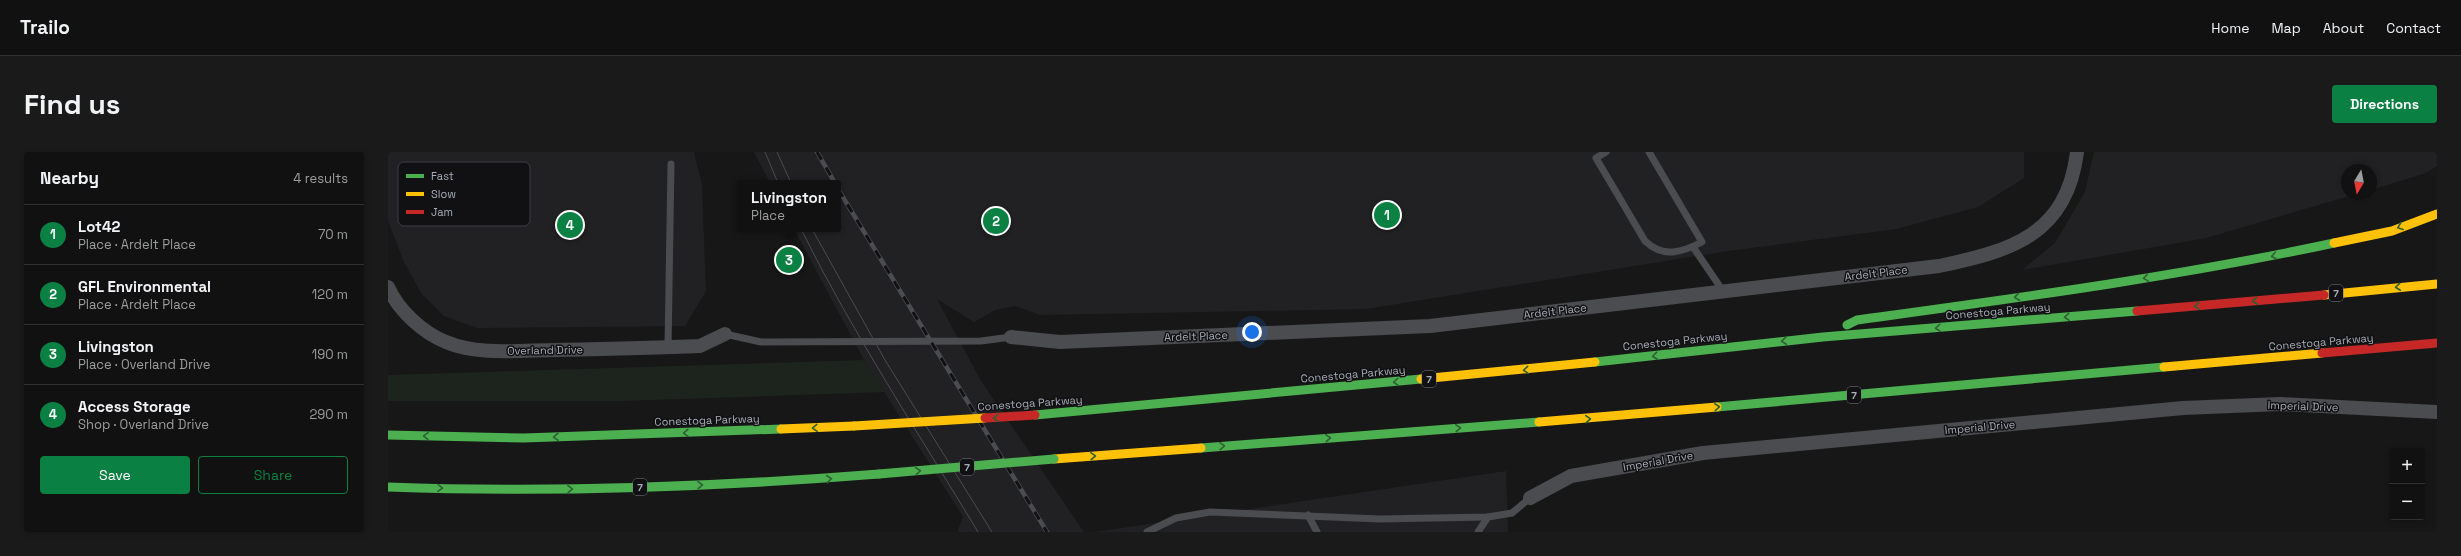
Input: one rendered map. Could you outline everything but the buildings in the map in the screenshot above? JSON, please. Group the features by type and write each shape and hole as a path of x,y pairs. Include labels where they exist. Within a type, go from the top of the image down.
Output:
{"highway":[{"path":"1823,337 1857,320 2065,291 2255,260 2392,231 2437,214"},
{"name":"Conestoga Parkway","path":"390,435 524,438 854,426 1035,415 1543,368 1823,337 2228,304 2437,284"},
{"name":"Conestoga Parkway","path":"388,488 556,490 803,481 1054,459 1604,417 2437,343"},
{"path":"2419,345 2437,349"}],"street":[{"name":"Ardelt Place","path":"1010,337 1060,342 1430,326 1939,266 1986,256 2033,233 2060,208 2070,189 2077,152"},
{"name":"Overland Drive","path":"388,287 412,320 427,332 446,342 473,349 513,351 700,346 725,334"},
{"name":"Imperial Drive","path":"1530,498 1571,476 1719,452 2183,408 2280,404 2437,412"}],"lane":[{"path":"1606,152 1596,158 1645,241 1655,250 1667,253 1693,247 1702,242 1649,152"},
{"path":"668,347 670,164"},
{"path":"1693,247 1723,291"},
{"path":"725,334 761,342 981,341 1010,337"},
{"path":"1147,532 1176,518 1210,512 1380,519 1488,517 1512,513 1530,498"},
{"path":"1308,515 1317,532"},
{"path":"1478,532 1488,517"}],"shaded area":[{"path":"388,152 694,152 702,185 706,291 685,326 477,328 444,316 421,293 404,262 388,221"},
{"path":"754,152 2024,152 2024,178 1978,207 1896,229 1728,251 1366,309 1040,315 1015,306 995,310 974,322 937,299 981,381 1084,532 957,532 963,517 864,360 796,232 841,232 841,180 768,180"},
{"path":"2094,152 2437,152 2437,166 2426,173 2377,188 2377,164 2341,164 2341,198 2206,238 2022,270 2055,243 2085,192"},
{"path":"864,360 885,392 621,401 388,401 388,375"},
{"path":"1506,471 1508,532 1095,532"}],"tram line":[{"path":"765,152 777,180"},
{"path":"777,152 790,180"},
{"path":"803,232 864,345 978,532"},
{"path":"814,232 885,360 992,532"}],"railway":[{"path":"817,152 833,180"},
{"path":"841,194 1047,532"}],"traffic: fast":[{"path":"1847,325 1857,320 2156,277 2334,243"},
{"path":"1595,362 1823,337 2137,311"},
{"path":"1717,407 2164,367"},
{"path":"1035,415 1421,379"},
{"path":"1201,448 1539,422"},
{"path":"388,435 524,438 781,429"},
{"path":"879,474 1054,459"},
{"path":"388,487 449,489 634,488 818,479 879,474"}],"traffic: slow":[{"path":"2334,243 2392,231 2437,214"},
{"path":"2324,295 2437,284"},
{"path":"2164,367 2322,353"},
{"path":"1421,379 1595,362"},
{"path":"1539,422 1717,407"},
{"path":"854,426 985,418"},
{"path":"781,429 854,426"},
{"path":"1054,459 1201,448"}],"traffic: jam":[{"path":"2137,311 2324,295"},
{"path":"2322,353 2437,343"},
{"path":"985,418 1035,415"}],"place":[{"name":"Lot42","path":"1387,215"},
{"name":"GFL Environmental","path":"996,221"},
{"name":"Access Storage","path":"570,225"},
{"name":"Livingston","path":"789,260"}]}
